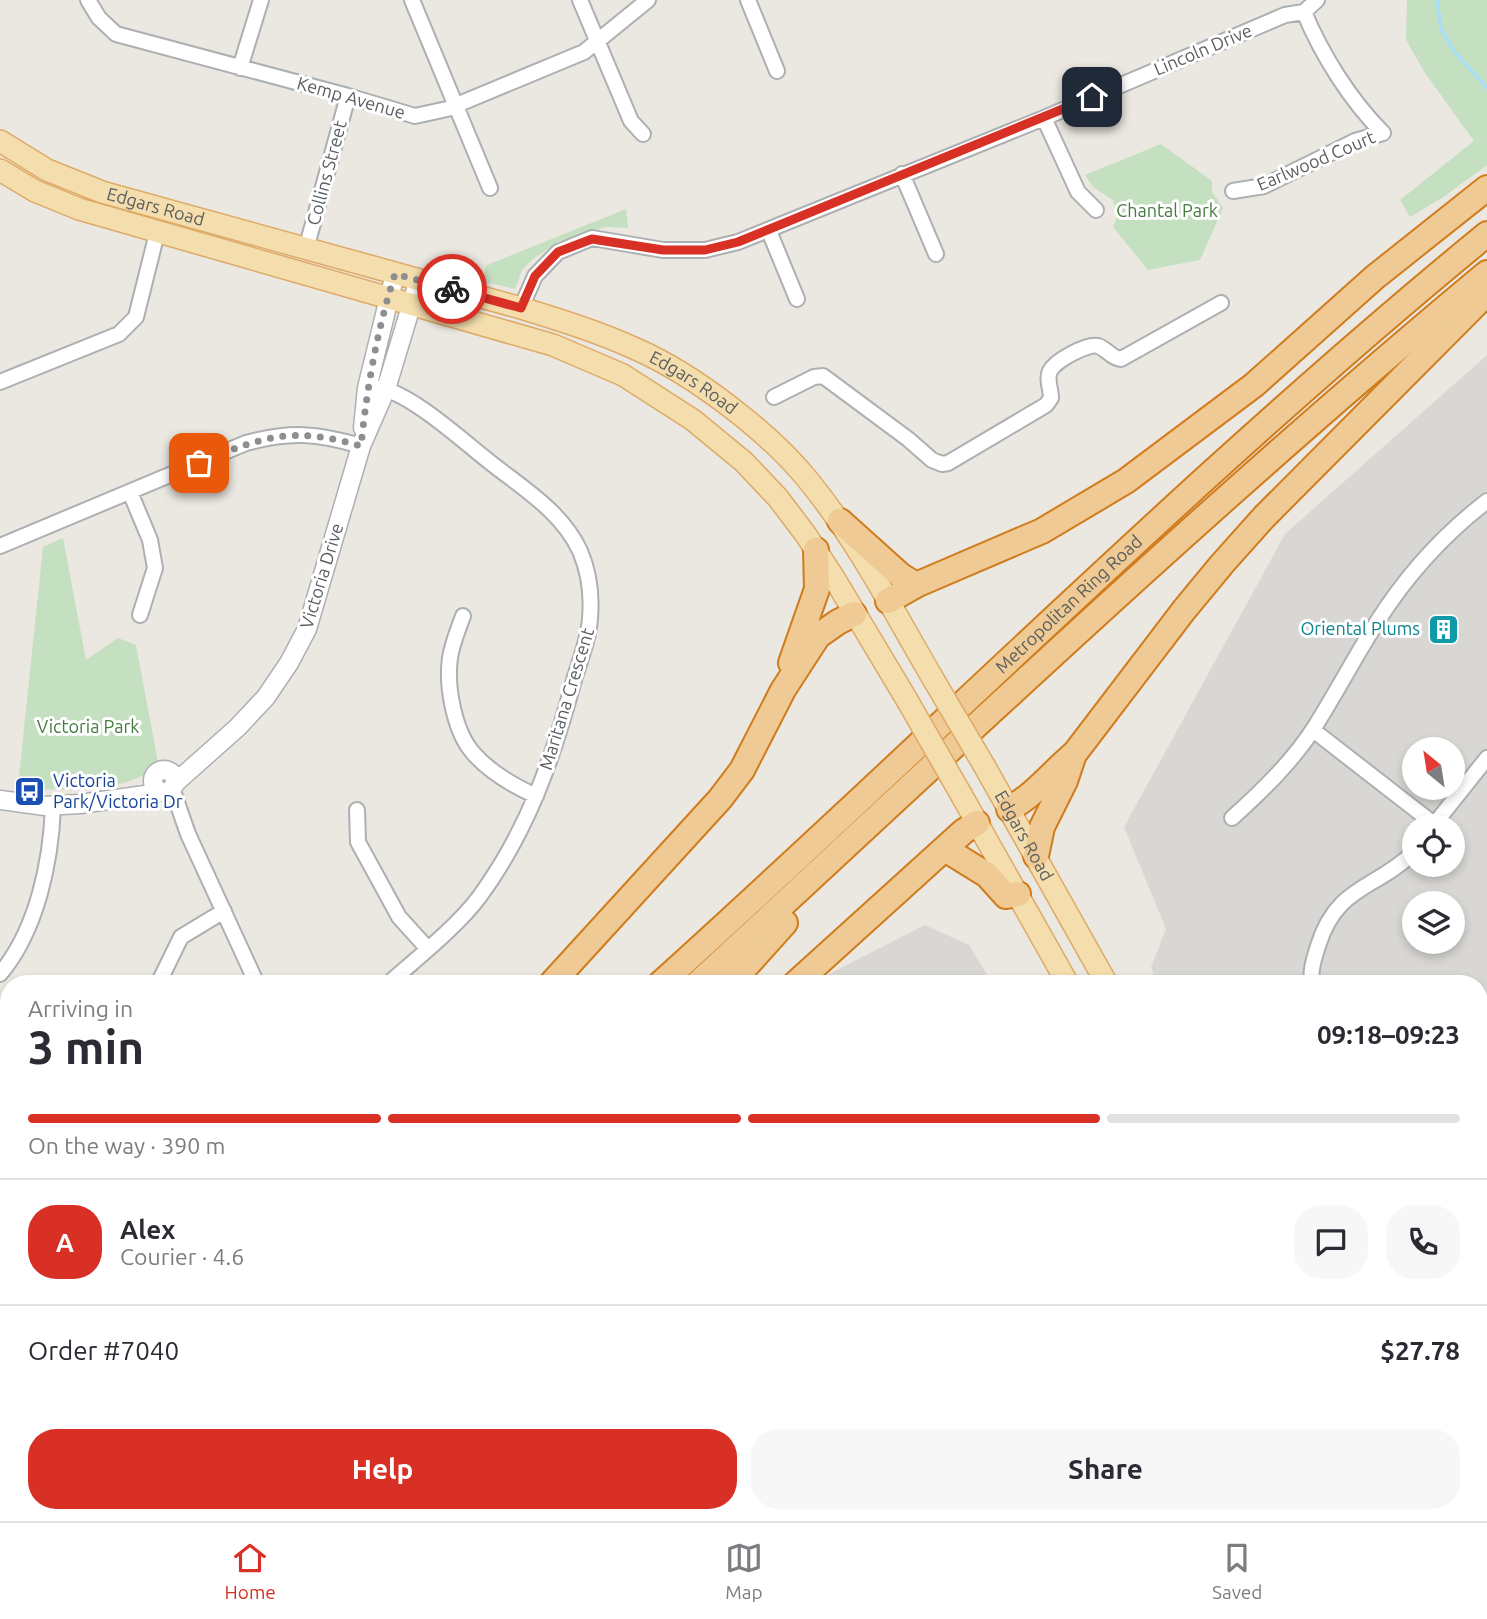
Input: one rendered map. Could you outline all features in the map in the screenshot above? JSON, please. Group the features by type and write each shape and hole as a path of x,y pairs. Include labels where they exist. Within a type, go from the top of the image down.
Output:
{"highway":[{"path":"888,601 916,585 1042,531 1126,481 1254,385 1375,277 1487,188"},
{"name":"Metropolitan Ring Road","path":"670,975 1195,486 1302,390 1487,234"},
{"name":"Metropolitan Ring Road","path":"707,975 1295,436 1487,272"},
{"path":"1009,809 1031,795 1053,771 1075,753 1184,610 1264,517 1487,293"},
{"path":"840,521 900,575 916,585"},
{"path":"783,690 817,589 816,550"},
{"path":"559,975 720,799 742,770 783,690 818,636 854,614"},
{"path":"1036,856 1042,827 1065,781 1075,753"},
{"path":"738,975 775,932 815,893 888,807"},
{"path":"804,975 977,823"},
{"path":"945,849 987,875 1006,896 1018,894"},
{"path":"654,975 761,892"}],"main road":[{"name":"Edgars Road","path":"0,141 47,170 83,185 578,326 639,350 688,379 757,428 808,480 840,521 1009,809 1102,975"},
{"name":"Edgars Road","path":"0,170 57,201 157,233 553,345 623,375 692,420 744,462 778,498 816,550 907,700 1063,975"},
{"path":"854,614 888,601"},
{"path":"977,823 1009,809"}],"street":[{"name":"Kemp Avenue","path":"88,0 99,18 116,34 415,116 456,106 583,52 648,0"},
{"path":"240,68 261,0"},
{"path":"412,0 490,188"},
{"path":"580,0 631,121 643,134"},
{"path":"748,0 778,71"},
{"name":"Lincoln Drive","path":"521,308 535,276 558,252 592,239 663,250 705,250 738,242 1044,118 1285,15 1304,12 1317,0"},
{"name":"Earlwood Court","path":"1233,191 1264,186 1355,141 1382,133 1363,114 1312,33 1304,12"},
{"name":"Collins Street","path":"306,250 348,96"},
{"path":"1044,118 1078,192 1096,210"},
{"path":"902,174 936,254"},
{"path":"768,231 797,299"},
{"path":"0,382 119,334 135,317 157,233"},
{"name":"Victoria Drive","path":"378,391 387,297 395,274"},
{"name":"Victoria Drive","path":"0,800 49,806 80,804 120,797 164,784 204,756 238,727 266,697 289,663 307,629 378,391 419,280"},
{"path":"774,397 814,377 823,376 932,460 948,463 1046,405 1051,398 1048,377 1051,368 1084,347 1101,347 1115,358 1121,359 1221,303"},
{"name":"Maritana Crescent","path":"378,391 415,405 547,507 568,530 581,554 589,580 590,621 557,741 536,796 512,847 478,899 398,975"},
{"path":"0,546 246,443 276,435 314,435 361,446"},
{"path":"130,492 150,540 155,568 140,615"},
{"path":"1232,818 1266,789 1313,730 1378,621 1424,559 1462,520 1487,501"},
{"path":"463,617 450,657 449,690 454,716 472,753 500,777 536,796"},
{"path":"1313,730 1420,814"},
{"path":"1443,814 1487,758"},
{"path":"164,784 253,975"},
{"path":"1,970 28,929 44,879 49,840 49,806"},
{"path":"357,810 358,842 399,917 428,949"},
{"path":"1311,975 1324,926 1341,902 1402,864"},
{"path":"162,975 181,937 224,911"}],"shaded area":[{"path":"1487,355 1487,975 1154,975 1151,967 1166,929 1124,827 1285,534"},
{"path":"925,925 969,945 987,975 828,975"}],"green space":[{"path":"1407,0 1487,0 1487,165 1445,196 1410,217 1400,200 1474,141 1425,73 1406,40"},
{"name":"Chantal Park","path":"1161,144 1212,181 1212,192 1223,208 1200,260 1148,270 1113,227 1117,216 1113,200 1093,187 1085,175"},
{"path":"626,209 628,228 606,227 559,241 522,270 515,289 481,281 487,265"},
{"name":"Victoria Park","path":"63,538 86,660 118,638 136,645 159,768 108,787 55,790 18,786 43,547"}],"waterway":[{"path":"1437,0 1441,29 1454,51 1487,88"}],"way so far":[{"path":"199,463 246,443 276,435 330,437 361,446 367,388 382,317 395,274 452,289"}],"place":[{"name":"Oriental Plums","path":"1443,629"},
{"name":"Victoria Park/Victoria Dr","path":"30,791"}],"route":[{"path":"452,289 521,308 535,276 558,252 592,239 663,250 705,250 738,242 1092,97"}]}
